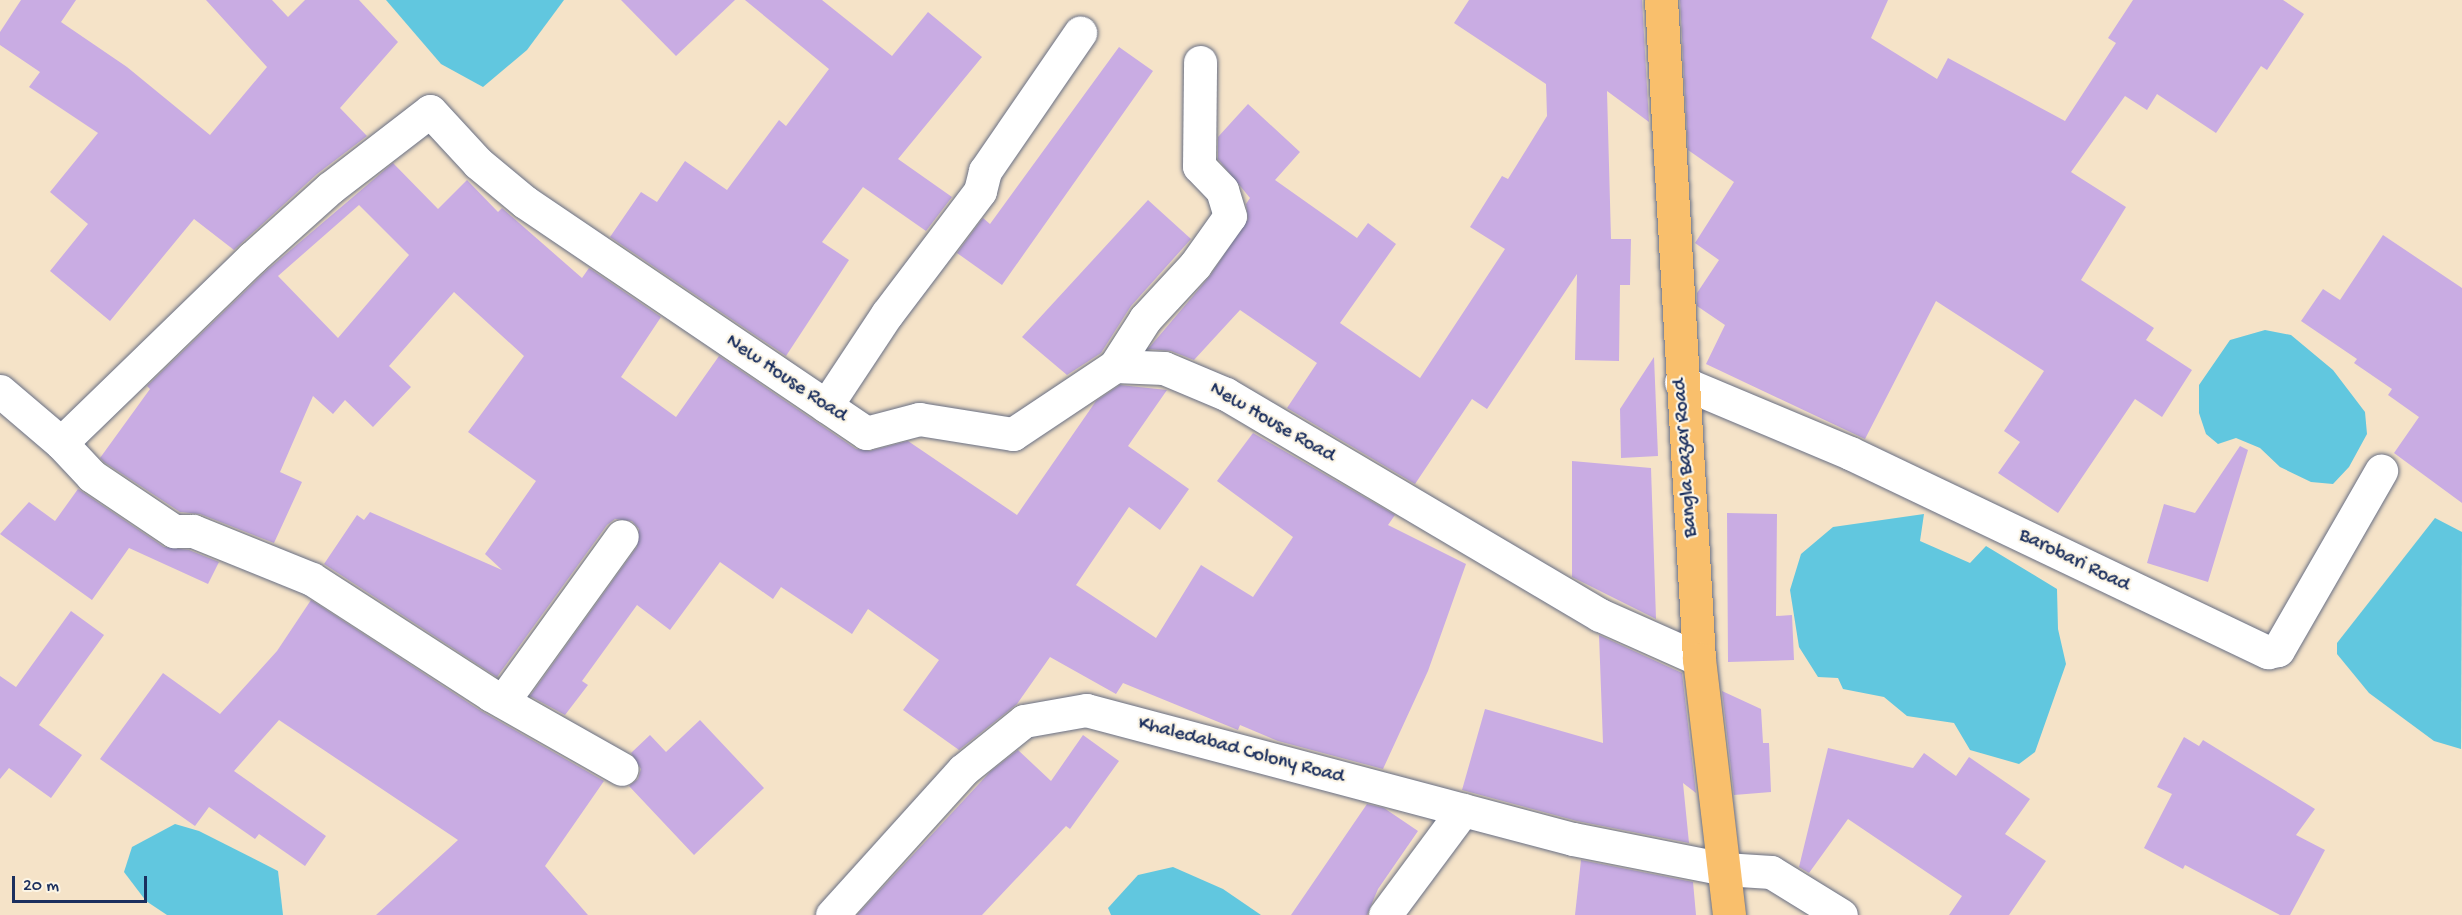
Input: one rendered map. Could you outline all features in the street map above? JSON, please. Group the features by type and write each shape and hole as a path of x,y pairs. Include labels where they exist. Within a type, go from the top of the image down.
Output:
{"main road":[{"name":"Bangla Bazar Road","path":"1661,0 1681,382 1699,659 1729,915"}],"street":[{"path":"826,406 887,314 980,191 985,171 1080,33"},
{"path":"1115,366 1145,318 1195,265 1230,216 1222,190 1199,166 1200,62"},
{"name":"New House Road","path":"61,443 253,257 330,188 426,112 440,116 478,163 525,202 866,433 919,419 1013,434 1115,366 1164,368 1226,394 1600,615 1699,659"},
{"name":"Barobari Road","path":"1681,382 1850,453 2268,652 2278,650 2381,471"},
{"path":"0,391 61,443 92,476 160,523 174,531 193,531 312,579 503,701 622,769"},
{"path":"503,701 622,536"},
{"name":"Khaledabad Colony Road","path":"832,915 963,770 1024,722 1086,710 1572,839 1724,869 1771,872 1841,915"},
{"path":"1385,915 1463,810"}],"water":[{"path":"386,0 564,0 527,50 483,87 441,64"},
{"path":"2265,330 2291,335 2333,370 2365,412 2367,434 2349,467 2333,484 2311,482 2280,467 2260,448 2236,438 2218,444 2206,434 2199,413 2199,385 2230,340"},
{"path":"1924,514 1920,541 1970,563 1986,546 2057,589 2058,629 2066,664 2035,752 2019,764 1970,750 1954,723 1907,716 1884,697 1843,689 1838,678 1818,677 1799,647 1790,590 1801,554 1833,527"},
{"path":"2435,518 2462,532 2461,749 2434,741 2369,693 2337,654 2337,643"},
{"path":"175,824 199,831 278,871 283,915 167,915 146,901 124,872 132,847"},
{"path":"1173,867 1223,889 1261,915 1111,915 1108,908 1138,875"}],"building":[{"path":"21,0 76,0 61,22 127,67 210,135 267,67 206,0 272,0 288,17 305,0 359,0 398,42 340,108 367,136 317,174 234,250 194,219 110,321 50,271 88,224 50,192 98,133 29,87 40,72 0,45 0,32"},
{"path":"621,0 735,0 676,56"},
{"path":"745,0 822,0 892,56 928,12 982,57 898,159 952,197 926,231 863,187 822,242 849,260 786,356 610,237 641,192 657,202 685,161 727,190 779,120 786,126 829,69"},
{"path":"1469,0 1642,0 1649,122 1607,91 1611,239 1631,239 1630,285 1620,285 1619,361 1575,360 1577,274 1487,409 1472,399 1415,484 1287,408 1317,363 1240,310 1194,360 1171,351 1148,349 1210,276 1248,219 1246,204 1250,198 1218,159 1218,137 1248,104 1300,152 1275,180 1357,238 1368,223 1396,244 1340,323 1420,378 1505,249 1470,227 1502,176 1508,179 1547,116 1546,84 1454,23"},
{"path":"1680,0 1888,0 1871,38 1937,79 1948,58 2065,121 2116,43 2108,38 2133,0 2283,0 2304,14 2267,70 2261,66 2216,133 2157,94 2147,110 2125,96 2071,172 2126,207 2081,280 2154,328 2146,340 2192,370 2162,417 2135,399 2058,513 1998,473 2020,442 2004,431 2044,371 1936,301 1865,439 1706,364 1725,325 1697,306 1697,293 1719,260 1695,243 1734,182 1688,150"},
{"path":"1119,47 1153,71 1002,285 957,253 983,218 990,224"},
{"path":"393,163 438,209 467,180 498,212 502,208 582,278 589,268 661,317 621,377 676,417 719,356 856,449 870,451 908,441 1017,515 1096,401 1120,385 1167,390 1128,446 1189,489 1160,530 1129,507 1076,585 1156,638 1201,565 1253,597 1293,537 1217,481 1253,433 1395,515 1388,525 1466,564 1428,671 1383,769 1278,741 1240,725 1238,730 1123,683 1116,694 1050,657 1017,704 959,750 903,710 939,660 868,609 852,634 781,587 773,599 720,562 670,630 637,605 582,681 588,685 565,715 530,696 637,547 639,529 632,521 615,519 607,525 497,677 324,564 357,515 364,520 370,512 502,570 485,554 536,481 468,432 524,356 454,292 389,366 411,387 373,427 345,400 333,414 313,396 280,472 302,482 274,543 200,514 180,512 100,458 150,389 147,386 266,271","holes":["359,205 409,255 338,338 278,276"]},
{"path":"1148,200 1191,239 1131,306 1101,353 1067,375 1022,337"},
{"path":"2383,235 2462,288 2462,503 2394,453 2419,417 2388,395 2392,389 2354,363 2357,359 2301,321 2323,289 2340,300"},
{"path":"1654,357 1658,456 1621,458 1620,409"},
{"path":"2240,446 2248,450 2208,582 2147,563 2164,504 2195,513"},
{"path":"1572,461 1651,468 1656,619 1572,577"},
{"path":"78,489 164,547 189,550 219,562 208,584 129,548 92,600 0,534 29,502 55,521"},
{"path":"1727,513 1777,514 1776,616 1792,615 1794,660 1728,662"},
{"path":"311,600 481,711 604,781 545,866 588,915 376,915 458,840 279,720 234,771 326,836 305,866 259,834 255,839 209,807 195,826 100,759 163,673 220,714 277,651"},
{"path":"71,611 104,635 39,725 82,755 51,798 9,768 0,779 0,676 16,687"},
{"path":"1599,635 1682,673 1696,793 1683,783 1689,843 1577,821 1462,790 1485,709 1603,743"},
{"path":"1722,691 1761,709 1763,743 1769,743 1771,792 1734,795"},
{"path":"700,720 764,788 694,855 629,786 638,779 641,769 631,753 650,735 666,752"},
{"path":"1083,735 1119,761 1070,829 1066,826 982,915 857,915 990,772 1018,750 1051,781"},
{"path":"2184,737 2199,746 2203,740 2315,809 2296,835 2325,850 2290,915 2280,915 2185,865 2183,869 2144,848 2172,794 2157,787"},
{"path":"1828,748 1913,768 1924,753 1956,776 1969,757 2030,799 2005,834 2046,861 2009,915 1949,915 1962,896 1848,819 1809,873 1799,867"},
{"path":"1367,804 1384,808 1418,831 1378,889 1367,915 1291,915"},
{"path":"1581,860 1693,882 1696,915 1575,915"}]}
